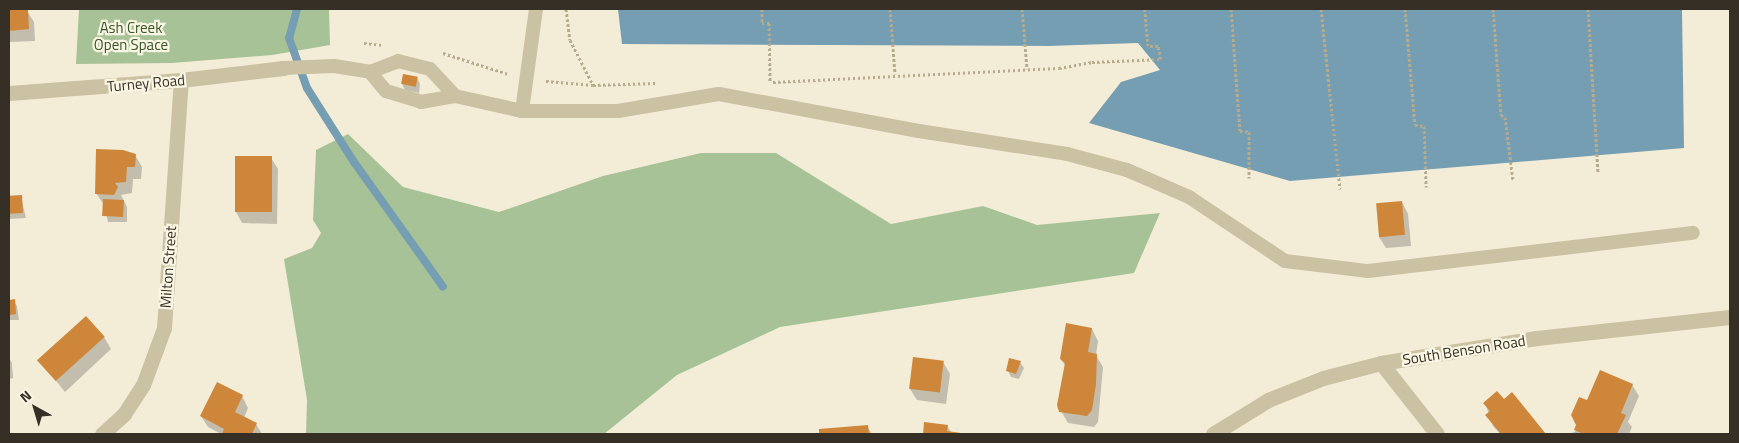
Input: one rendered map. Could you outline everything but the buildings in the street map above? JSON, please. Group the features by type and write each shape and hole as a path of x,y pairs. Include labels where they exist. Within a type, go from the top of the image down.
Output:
{"street":[{"name":"Turney Road","path":"9,94 181,80 288,67"},
{"name":"Milton Street","path":"102,434 124,414 143,386 164,328 181,80"},
{"name":"South Benson Road","path":"1213,434 1268,400 1323,378 1381,363 1537,338 1730,318"},
{"path":"1381,363 1437,434"}],"lane":[{"path":"522,111 536,9"},
{"path":"370,72 398,61 430,68 454,96"},
{"path":"288,67 312,65 352,67 370,72 386,91 421,102 454,96 522,111 618,111 719,94 919,131 1067,154 1127,170 1189,197 1285,260 1368,272 1693,233"}],"path":[{"path":"566,9 570,40 593,85"},
{"path":"762,9 762,23 769,23 770,82"},
{"path":"890,9 895,74"},
{"path":"1022,9 1027,68"},
{"path":"761,81 814,82 895,74 1161,59 1158,46 1148,46 1145,9"},
{"path":"1231,9 1240,131 1249,132 1249,178"},
{"path":"1321,9 1340,189"},
{"path":"1405,9 1415,125 1424,126 1426,188"},
{"path":"1493,9 1501,115 1505,117 1513,180"},
{"path":"1588,9 1598,173"},
{"path":"364,43 387,45"},
{"path":"437,52 526,80 593,85 657,82"}],"green space":[{"name":"Ash Creek Open Space","path":"79,9 329,9 330,45 272,55 172,63 76,64"},
{"path":"348,134 403,187 499,212 603,176 701,153 776,153 891,224 983,206 1037,225 1160,213 1134,273 780,327 677,375 604,434 306,434 307,400 284,259 312,248 321,233 313,220 316,150"}],"water":[{"path":"618,9 1682,9 1684,148 1290,181 1089,123 1121,82 1160,70 1138,43 1048,46 622,44"}],"waterway":[{"path":"297,9 289,38 307,88 354,162 443,287"}]}
